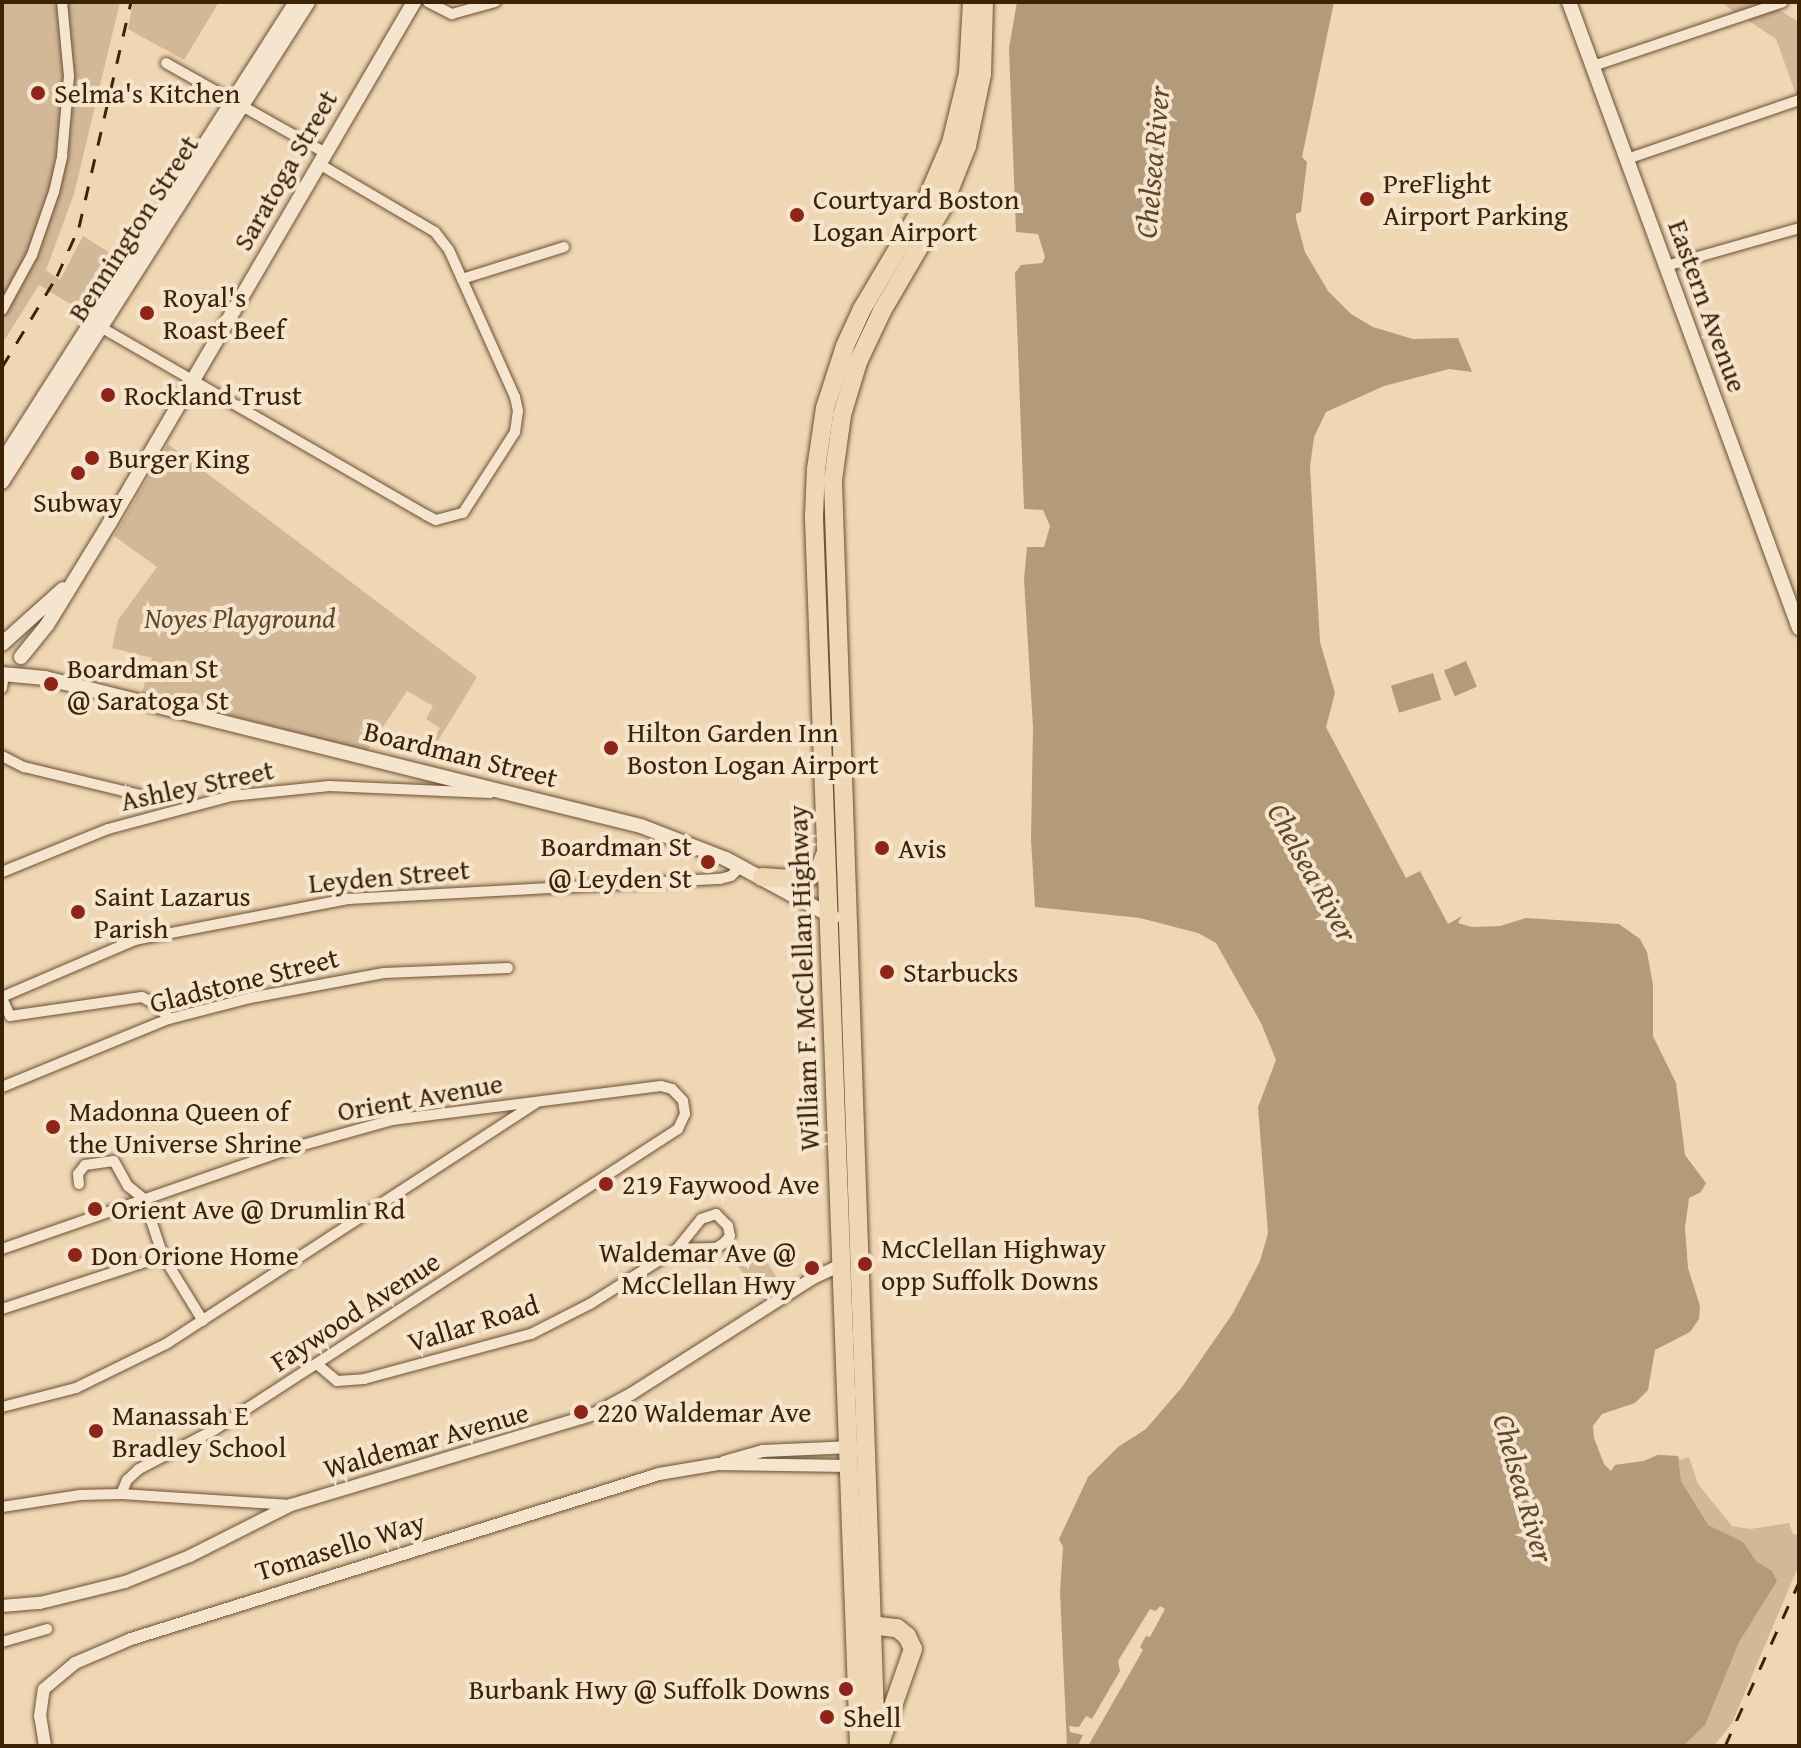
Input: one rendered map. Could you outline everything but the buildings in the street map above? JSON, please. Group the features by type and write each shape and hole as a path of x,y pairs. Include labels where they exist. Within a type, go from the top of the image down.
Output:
{"highway":[{"name":"William F. McClellan Highway","path":"862,1598 841,1265 814,516 820,431 832,384 848,338 921,211 948,152 967,83 972,2"},
{"name":"William F. McClellan Highway","path":"862,1598 854,1453 847,925 832,511 836,448 846,400 864,347 943,206 967,146 982,74 984,2"},
{"path":"762,877 790,881 808,879 819,870 827,848"},
{"path":"859,1746 862,1598"},
{"path":"863,1624 902,1631 913,1649 878,1746"},
{"path":"863,1624 878,1746"}],"main road":[{"name":"Bennington Street","path":"2,482 7,461 238,102 296,2"},
{"name":"Bennington Street","path":"238,102 308,2"},
{"name":"Saratoga Street","path":"5,677 21,659 80,572 414,2"},
{"name":"Eastern Avenue","path":"1569,2 1799,628"},
{"name":"Saratoga Street","path":"2,644 80,572"},
{"name":"Boardman Street","path":"2,644 14,645 21,659 45,678"},
{"name":"Boardman Street","path":"5,677 45,678 662,833 741,866 847,925"}],"street":[{"path":"2,310 32,255 54,192 62,156 69,76 62,2"},
{"path":"428,2 452,14 495,2"},
{"path":"1593,66 1783,2"},
{"path":"96,325 436,520 463,513 512,438 518,420 515,397 449,250 435,232 238,102 166,63"},
{"path":"1627,159 1799,100"},
{"path":"1666,266 1799,228"},
{"path":"462,279 564,247"},
{"path":"2,756 19,765 141,795"},
{"path":"439,792 446,777"},
{"name":"Ashley Street","path":"2,872 108,829 231,796 329,786 507,794"},
{"name":"Leyden Street","path":"2,998 135,940 348,899 720,879 741,866"},
{"name":"Gladstone Street","path":"2,1087 169,1019 250,998 384,973 508,968"},
{"path":"2,998 10,1016 142,997 157,1005 169,1019"},
{"name":"Orient Avenue","path":"2,1249 363,1127 443,1112 665,1087 680,1096 685,1105 684,1119 678,1129"},
{"path":"2,1407 76,1388 136,1360 203,1321 537,1102"},
{"name":"Faywood Avenue","path":"121,1494 127,1480 139,1469 182,1449 318,1365 678,1129"},
{"path":"79,1184 78,1174 85,1165 114,1161 128,1186 144,1199 163,1256 203,1321"},
{"name":"Vallar Road","path":"318,1365 337,1381 364,1379 531,1334 561,1321 677,1249 705,1215 716,1214 728,1226 730,1236 716,1248 677,1249"},
{"path":"2,1309 163,1256"},
{"name":"Waldemar Avenue","path":"2,1606 40,1603 125,1582 190,1556 291,1505 594,1414 631,1394 808,1281 841,1265"},
{"name":"Tomasello Way","path":"45,1746 40,1716 44,1689 58,1674 93,1654 229,1606 624,1484 763,1451 854,1453"},
{"name":"Tomasello Way","path":"718,1464 854,1453"},
{"path":"2,1507 80,1495 121,1494 291,1505"},
{"path":"2,1642 47,1629"}],"green space":[{"path":"2,2 120,2 74,194 46,270 60,280 83,236 115,256 80,310 39,285 2,344"},
{"path":"133,2 219,2 184,60 128,29"},
{"path":"1720,2 1766,2 1799,22 1799,103 1776,39"},
{"name":"Noyes Playground","path":"168,444 477,677 433,749 430,747 440,728 426,719 433,706 407,691 367,751 142,693 152,658 112,648 118,620 157,567 114,536"},
{"path":"757,1247 782,1285 760,1299 735,1261"},
{"path":"1658,1455 1678,1456 1680,1460 1689,1457 1698,1484 1732,1526 1750,1529 1789,1523 1793,1534 1799,1535 1798,1567 1732,1723 1714,1746 1598,1746 1615,1465 1644,1461"}],"water":[{"name":"Chelsea River","path":"1017,2 1334,2 1302,157 1307,162 1301,212 1296,214 1296,219 1305,252 1328,291 1351,314 1373,327 1413,339 1458,338 1472,372 1449,369 1384,386 1326,412 1314,437 1310,467 1320,642 1335,693 1326,727 1406,878 1420,871 1448,924 1462,916 1458,923 1472,927 1500,926 1526,918 1619,924 1640,939 1647,952 1653,985 1653,1036 1676,1083 1685,1155 1706,1183 1701,1192 1689,1198 1685,1228 1688,1268 1700,1306 1699,1319 1690,1332 1655,1350 1648,1390 1635,1403 1602,1414 1593,1426 1594,1438 1604,1464 1611,1471 1615,1465 1644,1461 1658,1455 1678,1456 1681,1481 1708,1525 1743,1542 1756,1561 1772,1571 1777,1581 1739,1642 1705,1725 1683,1746 1067,1746 1060,1592 1063,1547 1059,1539 1088,1477 1118,1447 1146,1429 1182,1387 1233,1313 1260,1261 1268,1233 1258,1107 1276,1060 1261,1023 1216,943 1198,933 1140,918 1035,907 1031,839 1033,727 1024,579 1027,547 1044,547 1050,526 1043,510 1024,509 1015,273 1021,265 1042,263 1045,257 1038,234 1016,232 1009,48"},
{"path":"1466,661 1477,687 1455,696 1444,670"},
{"path":"1433,673 1441,700 1399,713 1391,686"}],"pier":[{"path":"1160,1606 1165,1609 1150,1637 1146,1636 1140,1647 1143,1650 1088,1746 1078,1746 1083,1735 1070,1732 1069,1726 1079,1727 1086,1716 1092,1719 1120,1671 1118,1661 1150,1609 1156,1611"}],"railway":[{"path":"2,367 57,276 79,227 131,2"},
{"path":"1725,1746 1799,1582"}],"place":[{"name":"Selma's Kitchen","path":"38,93"},
{"name":"PreFlight Airport Parking","path":"1367,199"},
{"name":"Courtyard Boston Logan Airport","path":"797,215"},
{"name":"Royal's Roast Beef","path":"147,313"},
{"name":"Rockland Trust","path":"108,395"},
{"name":"Burger King","path":"92,458"},
{"name":"Subway","path":"78,473"},
{"name":"Boardman St @ Saratoga St","path":"51,684"},
{"name":"Hilton Garden Inn Boston Logan Airport","path":"611,748"},
{"name":"Avis","path":"882,848"},
{"name":"Boardman St @ Leyden St","path":"708,862"},
{"name":"Saint Lazarus Parish","path":"78,912"},
{"name":"Starbucks","path":"887,972"},
{"name":"Madonna Queen of the Universe Shrine","path":"53,1127"},
{"name":"219 Faywood Ave","path":"606,1184"},
{"name":"Orient Ave @ Drumlin Rd","path":"95,1209"},
{"name":"Don Orione Home","path":"75,1255"},
{"name":"McClellan Highway opp Suffolk Downs","path":"865,1264"},
{"name":"Waldemar Ave @ McClellan Hwy","path":"812,1268"},
{"name":"220 Waldemar Ave","path":"581,1412"},
{"name":"Manassah E Bradley School","path":"96,1431"},
{"name":"Burbank Hwy @ Suffolk Downs","path":"846,1689"},
{"name":"Shell","path":"827,1717"}]}
